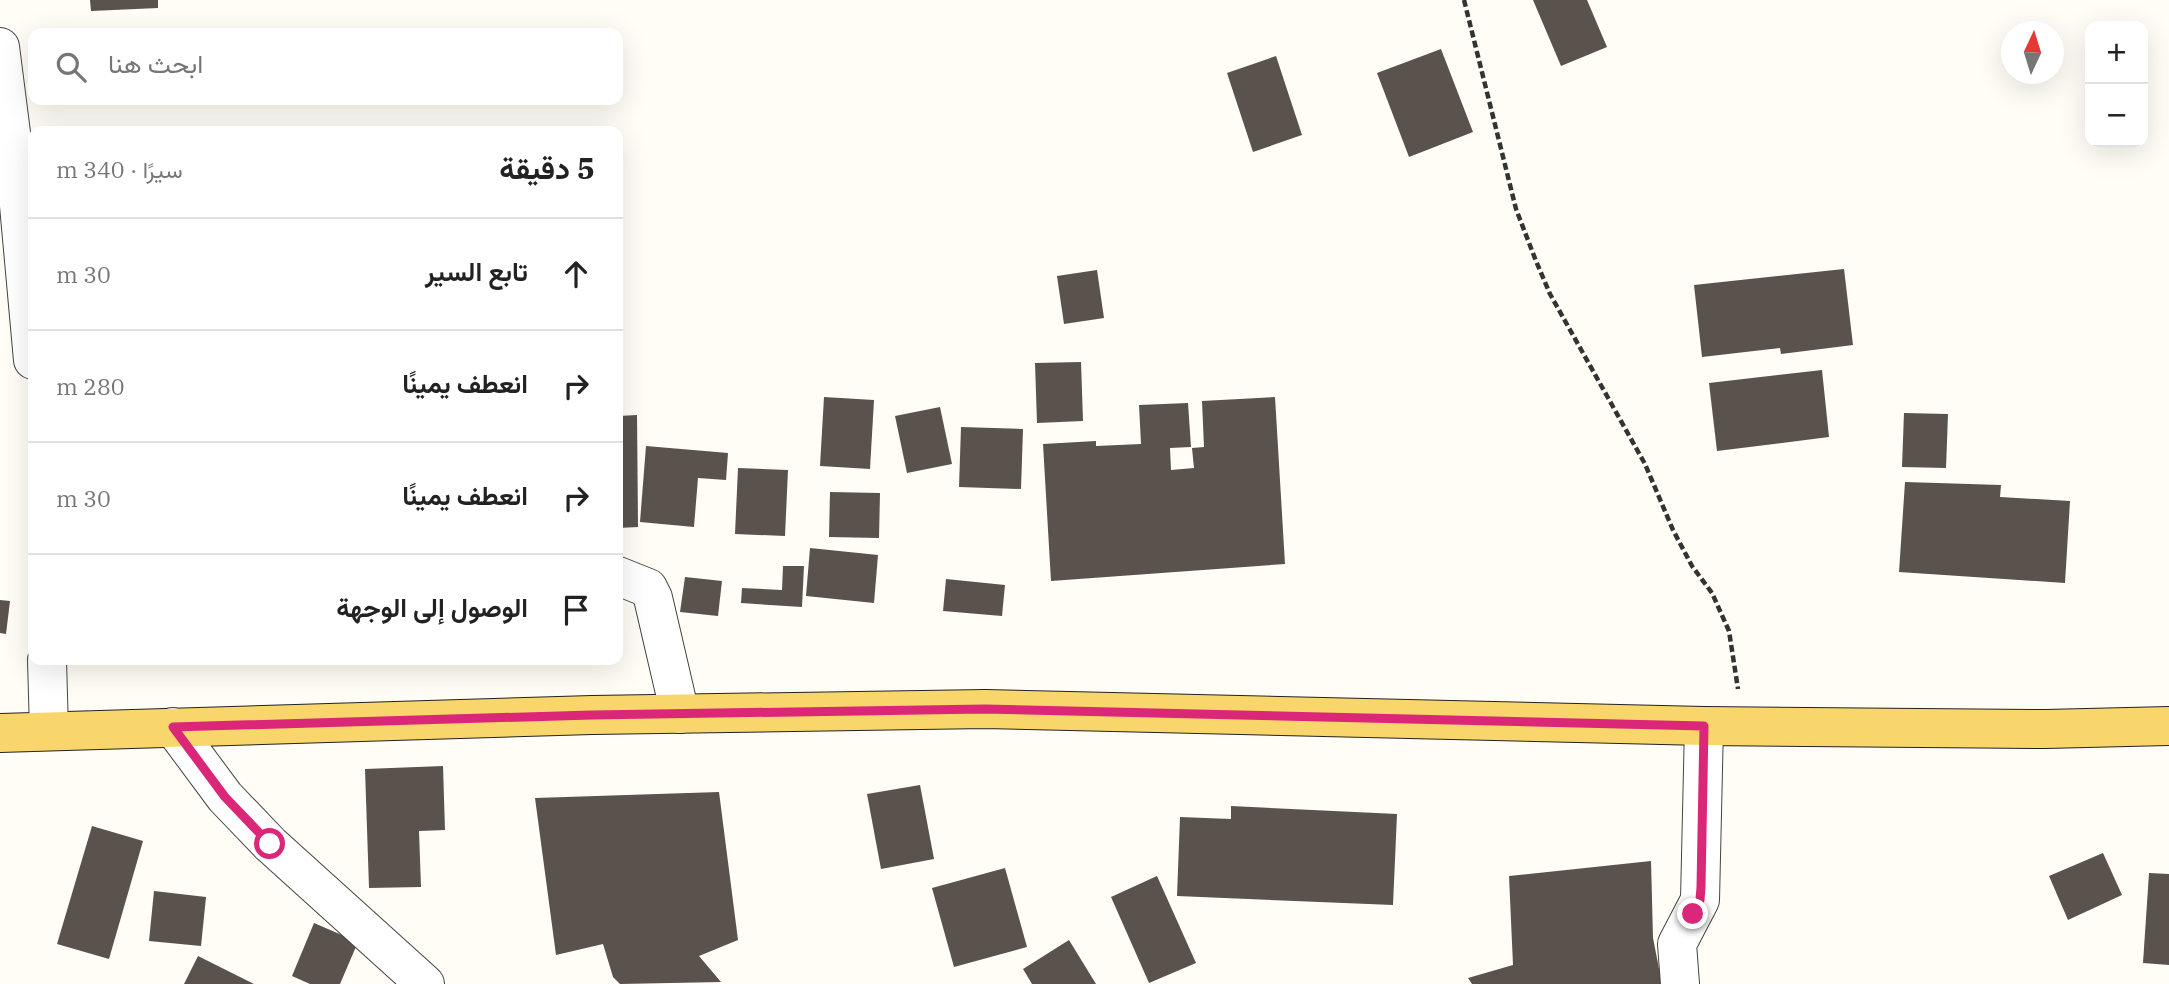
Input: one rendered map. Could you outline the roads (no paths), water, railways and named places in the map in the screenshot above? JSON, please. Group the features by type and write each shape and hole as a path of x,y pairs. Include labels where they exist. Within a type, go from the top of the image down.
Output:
{"main road":[{"path":"0,733 680,714 985,709 1704,726 2045,729 2169,726"}],"street":[{"path":"0,47 16,172 28,305"},
{"path":"623,578 648,588 653,598 680,714"},
{"path":"47,665 49,731"},
{"path":"1680,984 1677,944 1700,900 1704,726"},
{"path":"173,727 225,797 270,844 425,984"}]}
